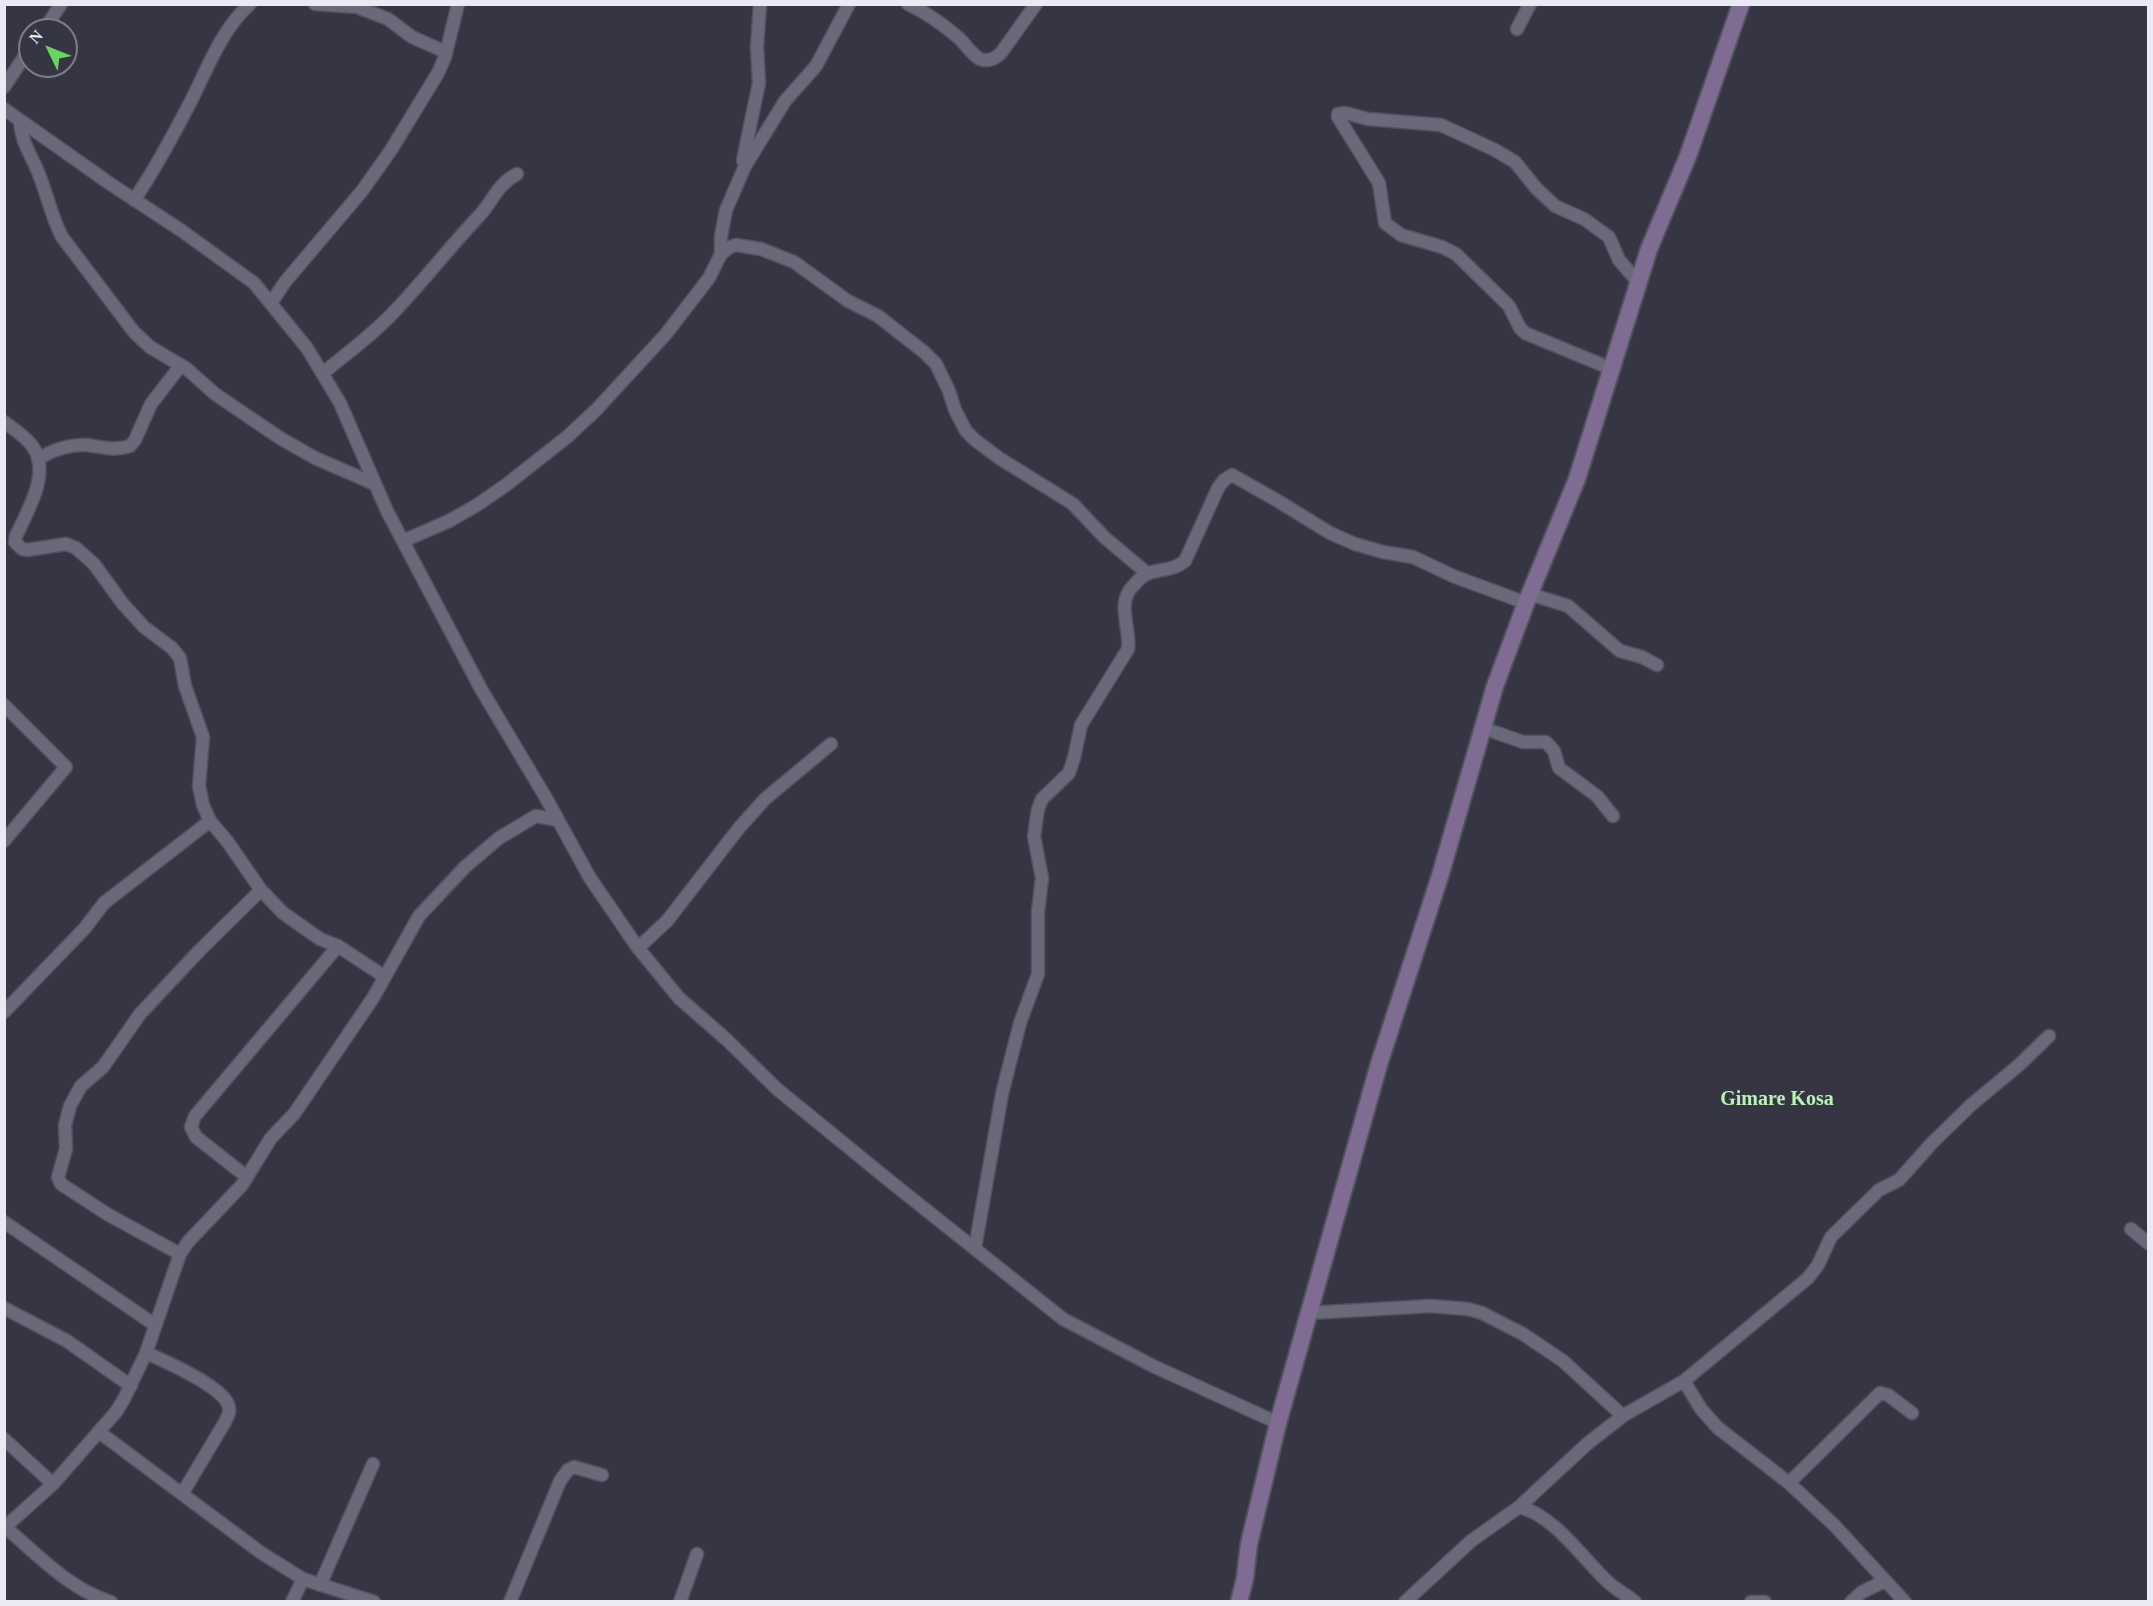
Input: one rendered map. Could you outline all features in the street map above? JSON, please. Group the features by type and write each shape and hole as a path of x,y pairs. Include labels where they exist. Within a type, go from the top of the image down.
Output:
{"street":[{"path":"52,18 61,4"},
{"path":"134,200 159,162 219,44 231,25 250,4"},
{"path":"315,4 357,8 388,19 412,37 446,52"},
{"path":"271,303 299,265 344,215 379,168 438,73 446,52 458,4"},
{"path":"745,166 743,160 759,83 757,46 760,4"},
{"path":"721,254 721,236 726,210 745,166 785,101 816,66 849,4"},
{"path":"908,4 953,33 979,58 987,60 996,58 1001,53 1036,4"},
{"path":"1516,29 1530,4"},
{"path":"1239,1602 1245,1578 1249,1544 1278,1423 1379,1064 1440,876 1495,686 1577,479 1649,249 1688,156 1742,4"},
{"path":"4,87 18,66"},
{"path":"4,109 254,283 307,348 340,403 375,484 476,680 590,878 638,948 679,998 727,1040 777,1089 1063,1319 1153,1365 1278,1423"},
{"path":"1612,369 1525,333 1509,306 1456,254 1392,230 1383,217 1379,183 1349,137 1338,114 1342,112 1368,119 1441,125 1495,150 1515,162 1536,188 1555,206 1584,219 1609,237 1619,260 1638,282"},
{"path":"20,121 20,130 26,150 35,165 55,224 67,244 100,284 134,332 150,346 181,364 228,404 280,438 315,458 375,484"},
{"path":"322,373 366,339 392,313 481,214 493,195 508,179 517,174"},
{"path":"403,541 477,506 567,437 596,410 666,334 709,278 721,254 736,245 761,249 794,262 848,301 878,316 931,358 950,391 955,410 966,430 975,440 999,458 1073,504 1104,537 1148,574"},
{"path":"40,454 77,446 111,449 129,446 135,440 151,404 181,364"},
{"path":"4,422 26,439 40,454 39,476 15,542 22,549 27,550 66,544 76,548 94,564 123,604 144,627 172,648 178,656 203,737 199,786 203,805 210,820 261,890 283,913 320,939 338,946 385,977"},
{"path":"975,1248 1002,1094 1020,1023 1038,974 1038,912 1042,878 1034,836 1038,809 1042,799 1069,773 1081,725 1128,649 1130,639 1124,608 1131,587 1148,574 1174,568 1185,561 1218,488 1224,480 1232,476 1330,533 1355,544 1413,557 1453,576 1528,599 1568,606 1620,651 1642,657 1657,665"},
{"path":"4,705 66,767 4,842"},
{"path":"1483,728 1523,742 1546,742 1554,751 1559,768 1597,796 1613,816"},
{"path":"638,948 667,921 739,828 765,799 831,744"},
{"path":"111,1602 84,1592 5,1528 53,1484 116,1412 146,1353 180,1254 188,1242 242,1185 272,1138 294,1114 373,998 419,916 484,850 518,825 536,816 546,798"},
{"path":"536,816 558,820"},
{"path":"4,1012 85,928 104,903 210,820"},
{"path":"180,1254 107,1214 61,1184 58,1177 66,1149 64,1125 70,1106 81,1086 103,1067 140,1014 261,890"},
{"path":"247,1177 196,1137 191,1127 195,1116 338,946"},
{"path":"1405,1602 1471,1541 1519,1507 1587,1444 1623,1416 1684,1381 1808,1278 1814,1272 1831,1237 1879,1190 1899,1180 1965,1111 2049,1036"},
{"path":"4,1222 155,1325"},
{"path":"2131,1229 2148,1243"},
{"path":"1309,1313 1430,1306 1468,1309 1482,1313 1523,1334 1563,1361 1623,1416"},
{"path":"4,1308 67,1341 131,1386"},
{"path":"146,1353 208,1386 220,1394 228,1405 229,1413 225,1422 182,1494"},
{"path":"1684,1381 1701,1409 1718,1428 1789,1483 1834,1525 1905,1602"},
{"path":"1789,1483 1880,1393 1888,1395 1912,1413"},
{"path":"99,1432 260,1552 303,1579 374,1602"},
{"path":"4,1439 53,1484"},
{"path":"320,1585 373,1464"},
{"path":"510,1602 560,1481 566,1472 574,1467 602,1475"},
{"path":"1519,1507 1530,1509 1537,1514 1570,1542 1607,1582 1635,1602"},
{"path":"680,1602 697,1554"},
{"path":"292,1602 303,1579"},
{"path":"1851,1602 1862,1593 1885,1581"},
{"path":"1751,1602 1765,1602"}],"district":[{"name":"Gimare Kosa","path":"1777,1100"}]}
